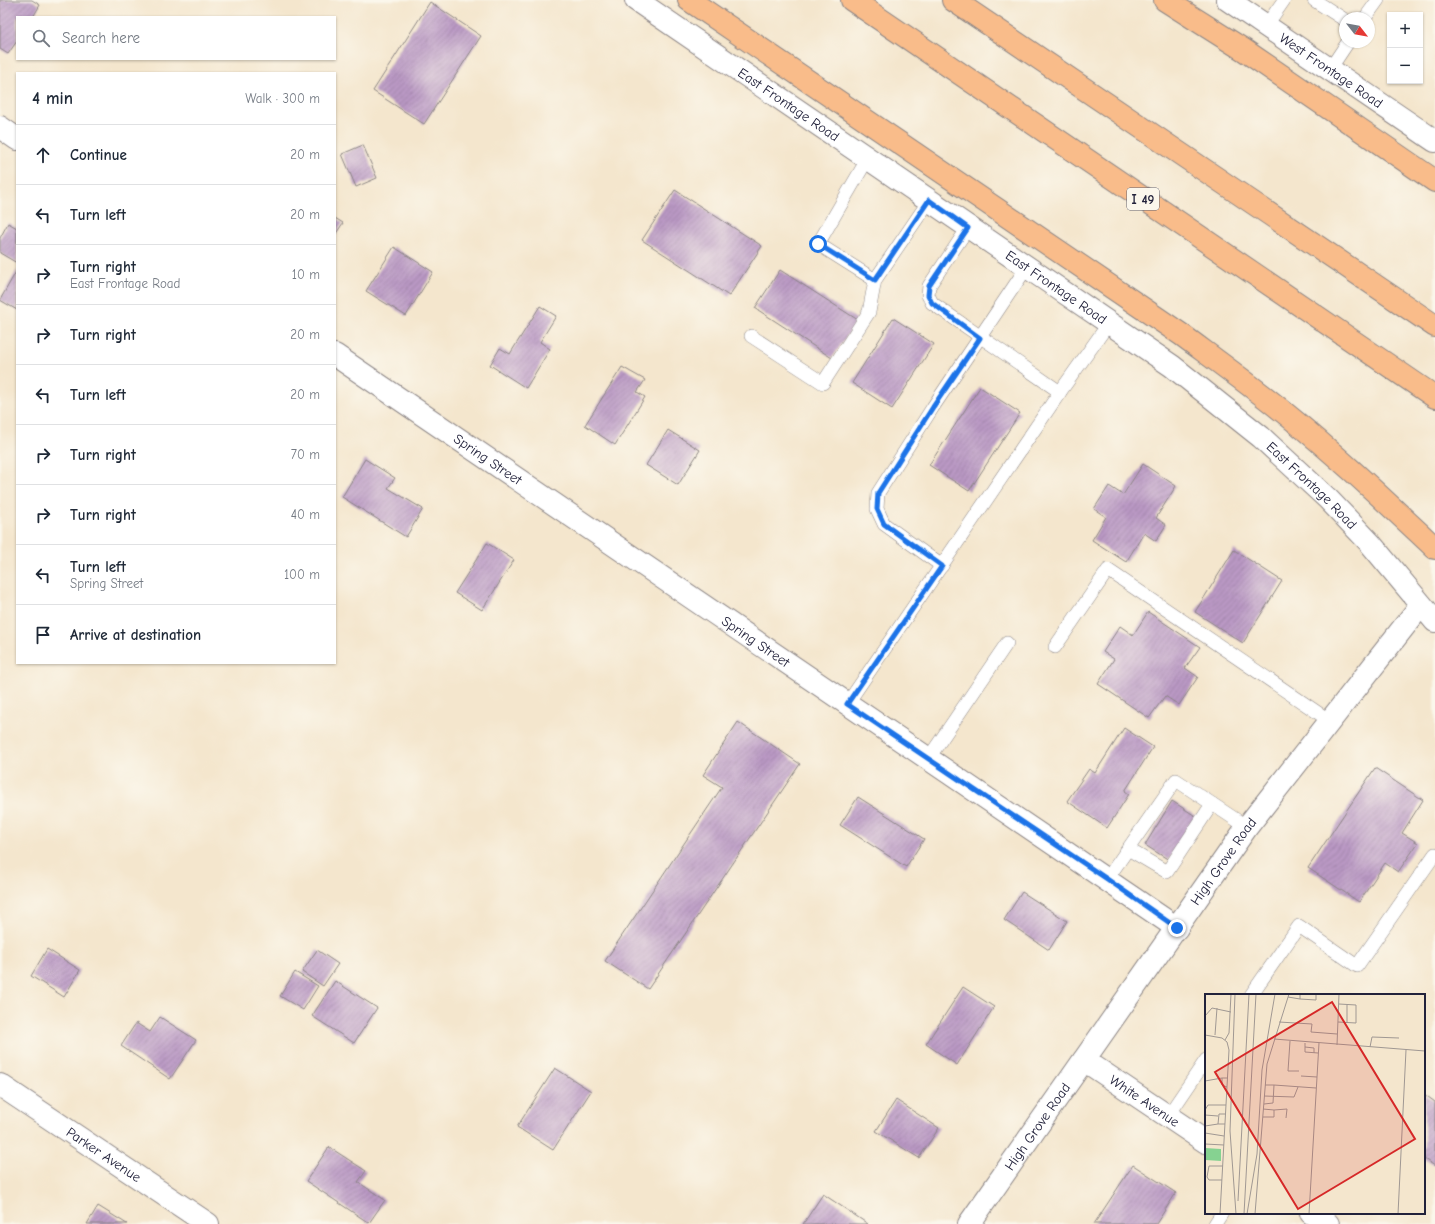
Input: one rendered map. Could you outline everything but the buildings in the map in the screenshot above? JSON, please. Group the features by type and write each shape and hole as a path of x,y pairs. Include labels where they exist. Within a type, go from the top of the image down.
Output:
{"highway":[{"path":"689,0 1182,335 1287,414 1353,471 1435,548"},
{"name":"I 49","path":"852,0 1435,397"},
{"path":"954,0 1435,326"},
{"path":"1165,0 1244,50 1435,181"}],"street":[{"name":"East Frontage Road","path":"636,0 1172,366 1261,436 1328,499 1370,543 1435,621"},
{"name":"West Frontage Road","path":"1228,0 1435,141"},
{"path":"0,127 16,138"},
{"name":"Spring Street","path":"336,356 1177,928"},
{"name":"High Grove Road","path":"969,1224 1247,827 1421,605"},
{"name":"White Avenue","path":"1084,1060 1205,1141"},
{"name":"Parker Avenue","path":"0,1085 208,1224"},
{"path":"1313,1214 1328,1224"}],"lane":[{"path":"1266,26 1284,0"},
{"path":"1314,0 1339,16"},
{"path":"1369,12 1378,0"},
{"path":"1330,69 1344,48"},
{"path":"868,158 818,244 875,280"},
{"path":"751,336 823,383 869,312 875,280 929,200"},
{"path":"968,228 929,286 928,295 932,303 980,338 1060,392"},
{"path":"942,566 884,524 877,509 878,493 933,407 1027,267"},
{"path":"847,704 1060,392 1109,323"},
{"path":"1055,647 1108,570 1330,721"},
{"path":"928,759 1007,642"},
{"path":"1107,879 1176,780 1247,827"},
{"path":"1128,849 1167,872 1212,804"},
{"path":"1252,994 1299,926 1357,966 1435,854"},
{"path":"1168,1116 1205,1061"},
{"path":"1215,1224 1221,1214"}],"route":[{"path":"818,244 875,280 929,200 968,228 929,286 928,295 932,303 980,338 933,407 878,493 877,509 884,524 942,566 847,704 1107,879 1177,928"}]}
